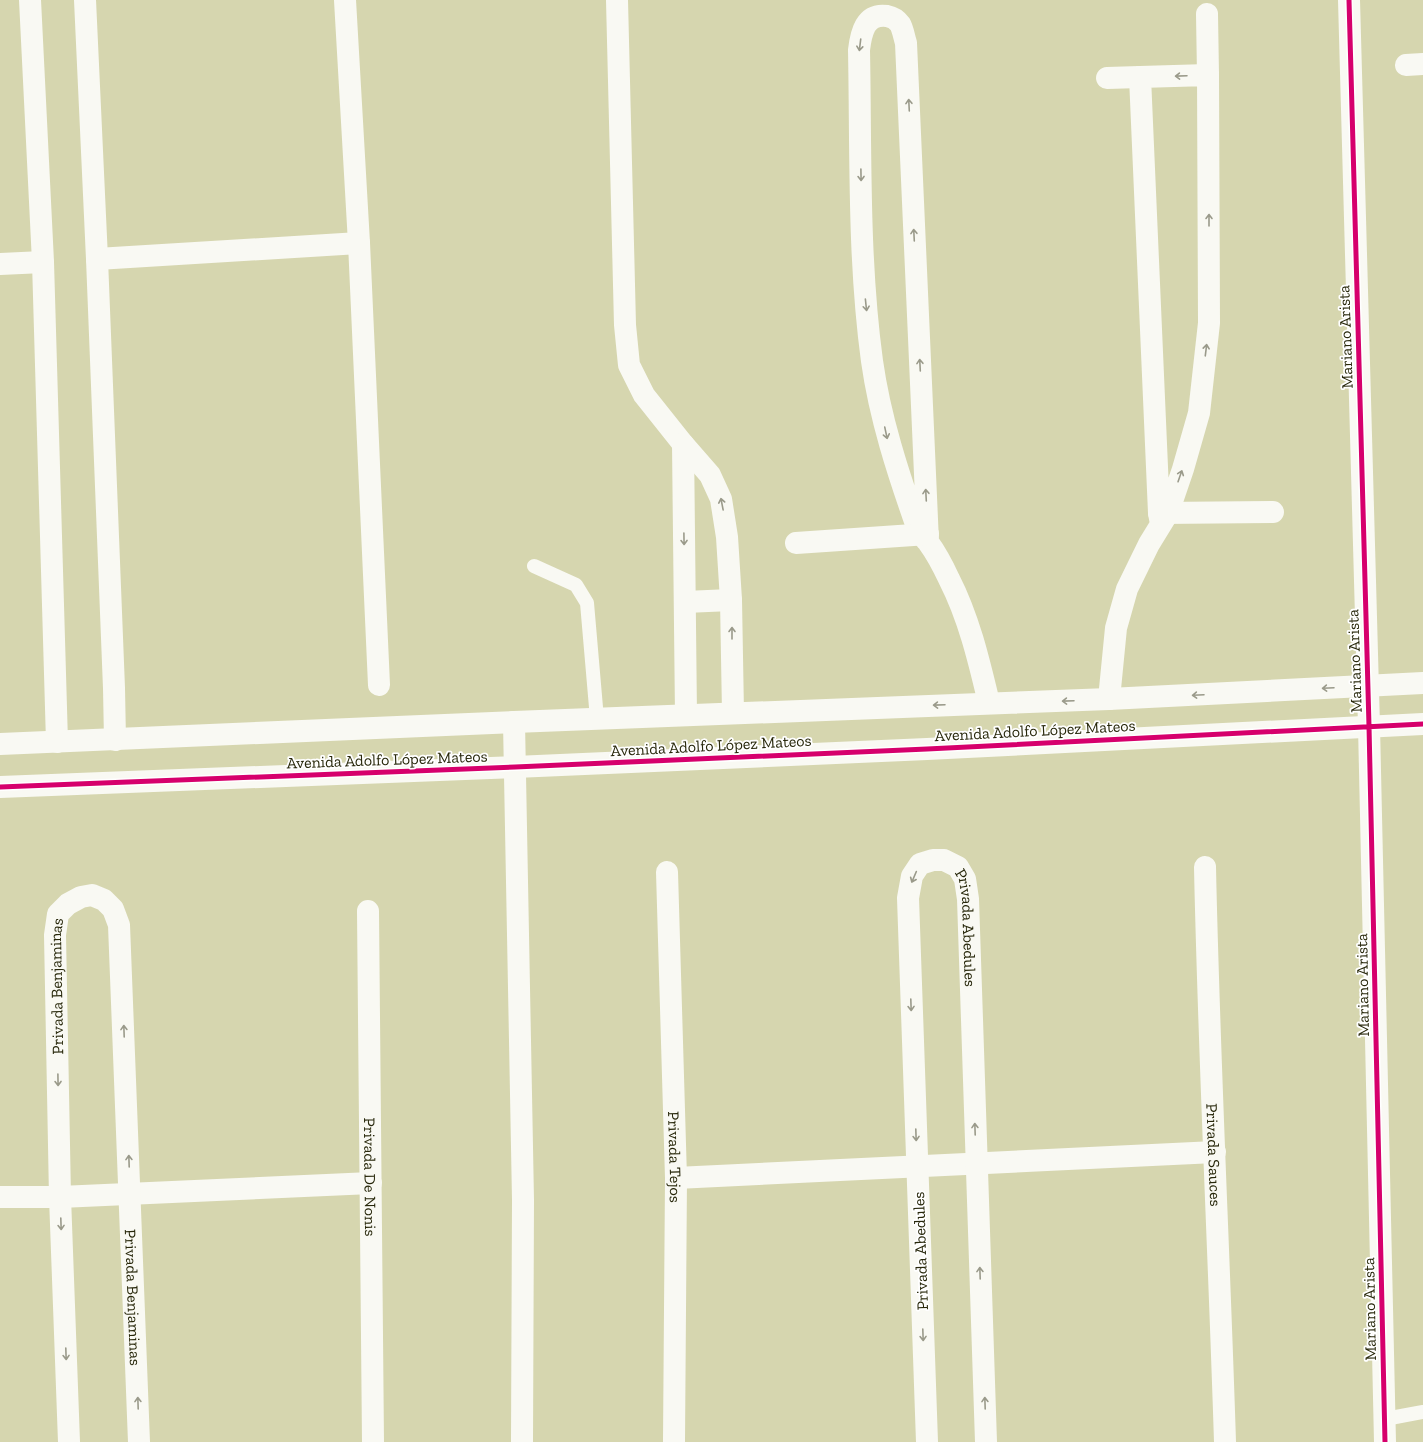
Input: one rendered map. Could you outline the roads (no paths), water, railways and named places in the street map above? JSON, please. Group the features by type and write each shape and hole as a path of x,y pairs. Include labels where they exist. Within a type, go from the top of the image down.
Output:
{"street":[{"path":"30,0 43,262 57,742"},
{"path":"85,0 97,259 115,740"},
{"path":"345,0 359,243 379,685"},
{"path":"617,0 625,325 628,365 644,395 710,475 721,499 727,537 732,600 733,713"},
{"name":"Mariano Arista","path":"1349,0 1385,1442"},
{"path":"1109,699 1116,628 1127,589 1183,470 1199,413 1209,323 1207,14"},
{"path":"925,536 906,42 900,23 891,17 880,15 869,20 861,32 859,50 863,273 872,362 887,437 900,479 925,536 949,578 964,611 989,703"},
{"path":"1107,78 1208,75"},
{"path":"1140,77 1162,517"},
{"path":"97,259 359,243"},
{"path":"0,264 43,262"},
{"path":"683,444 686,715"},
{"path":"1162,517 1273,512"},
{"path":"796,543 925,536"},
{"path":"685,602 732,600"},
{"name":"Avenida Adolfo López Mateos","path":"0,744 733,713 1109,699 1423,683"},
{"path":"514,722 523,1200 522,1442"},
{"name":"Avenida Adolfo López Mateos","path":"0,787 927,749 1423,724"},
{"name":"Privada Abedules","path":"927,1442 908,898 912,876 920,864 933,860 944,860 958,867 965,879 968,899 986,1442"},
{"name":"Privada Sauces","path":"1205,868 1208,1012 1215,1152 1225,1442"},
{"name":"Privada Tejos","path":"667,872 676,1178 674,1442"},
{"name":"Privada Benjaminas","path":"69,1442 60,1197 55,935 58,914 68,904 80,897 92,895 104,900 113,910 119,926 139,1442"},
{"name":"Privada De Nonis","path":"368,911 373,1442"},
{"path":"676,1178 1215,1152"},
{"path":"0,1197 60,1197 371,1183"}],"lane":[{"path":"534,566 576,585 587,603 597,719"},
{"path":"1385,1419 1423,1412"}]}
